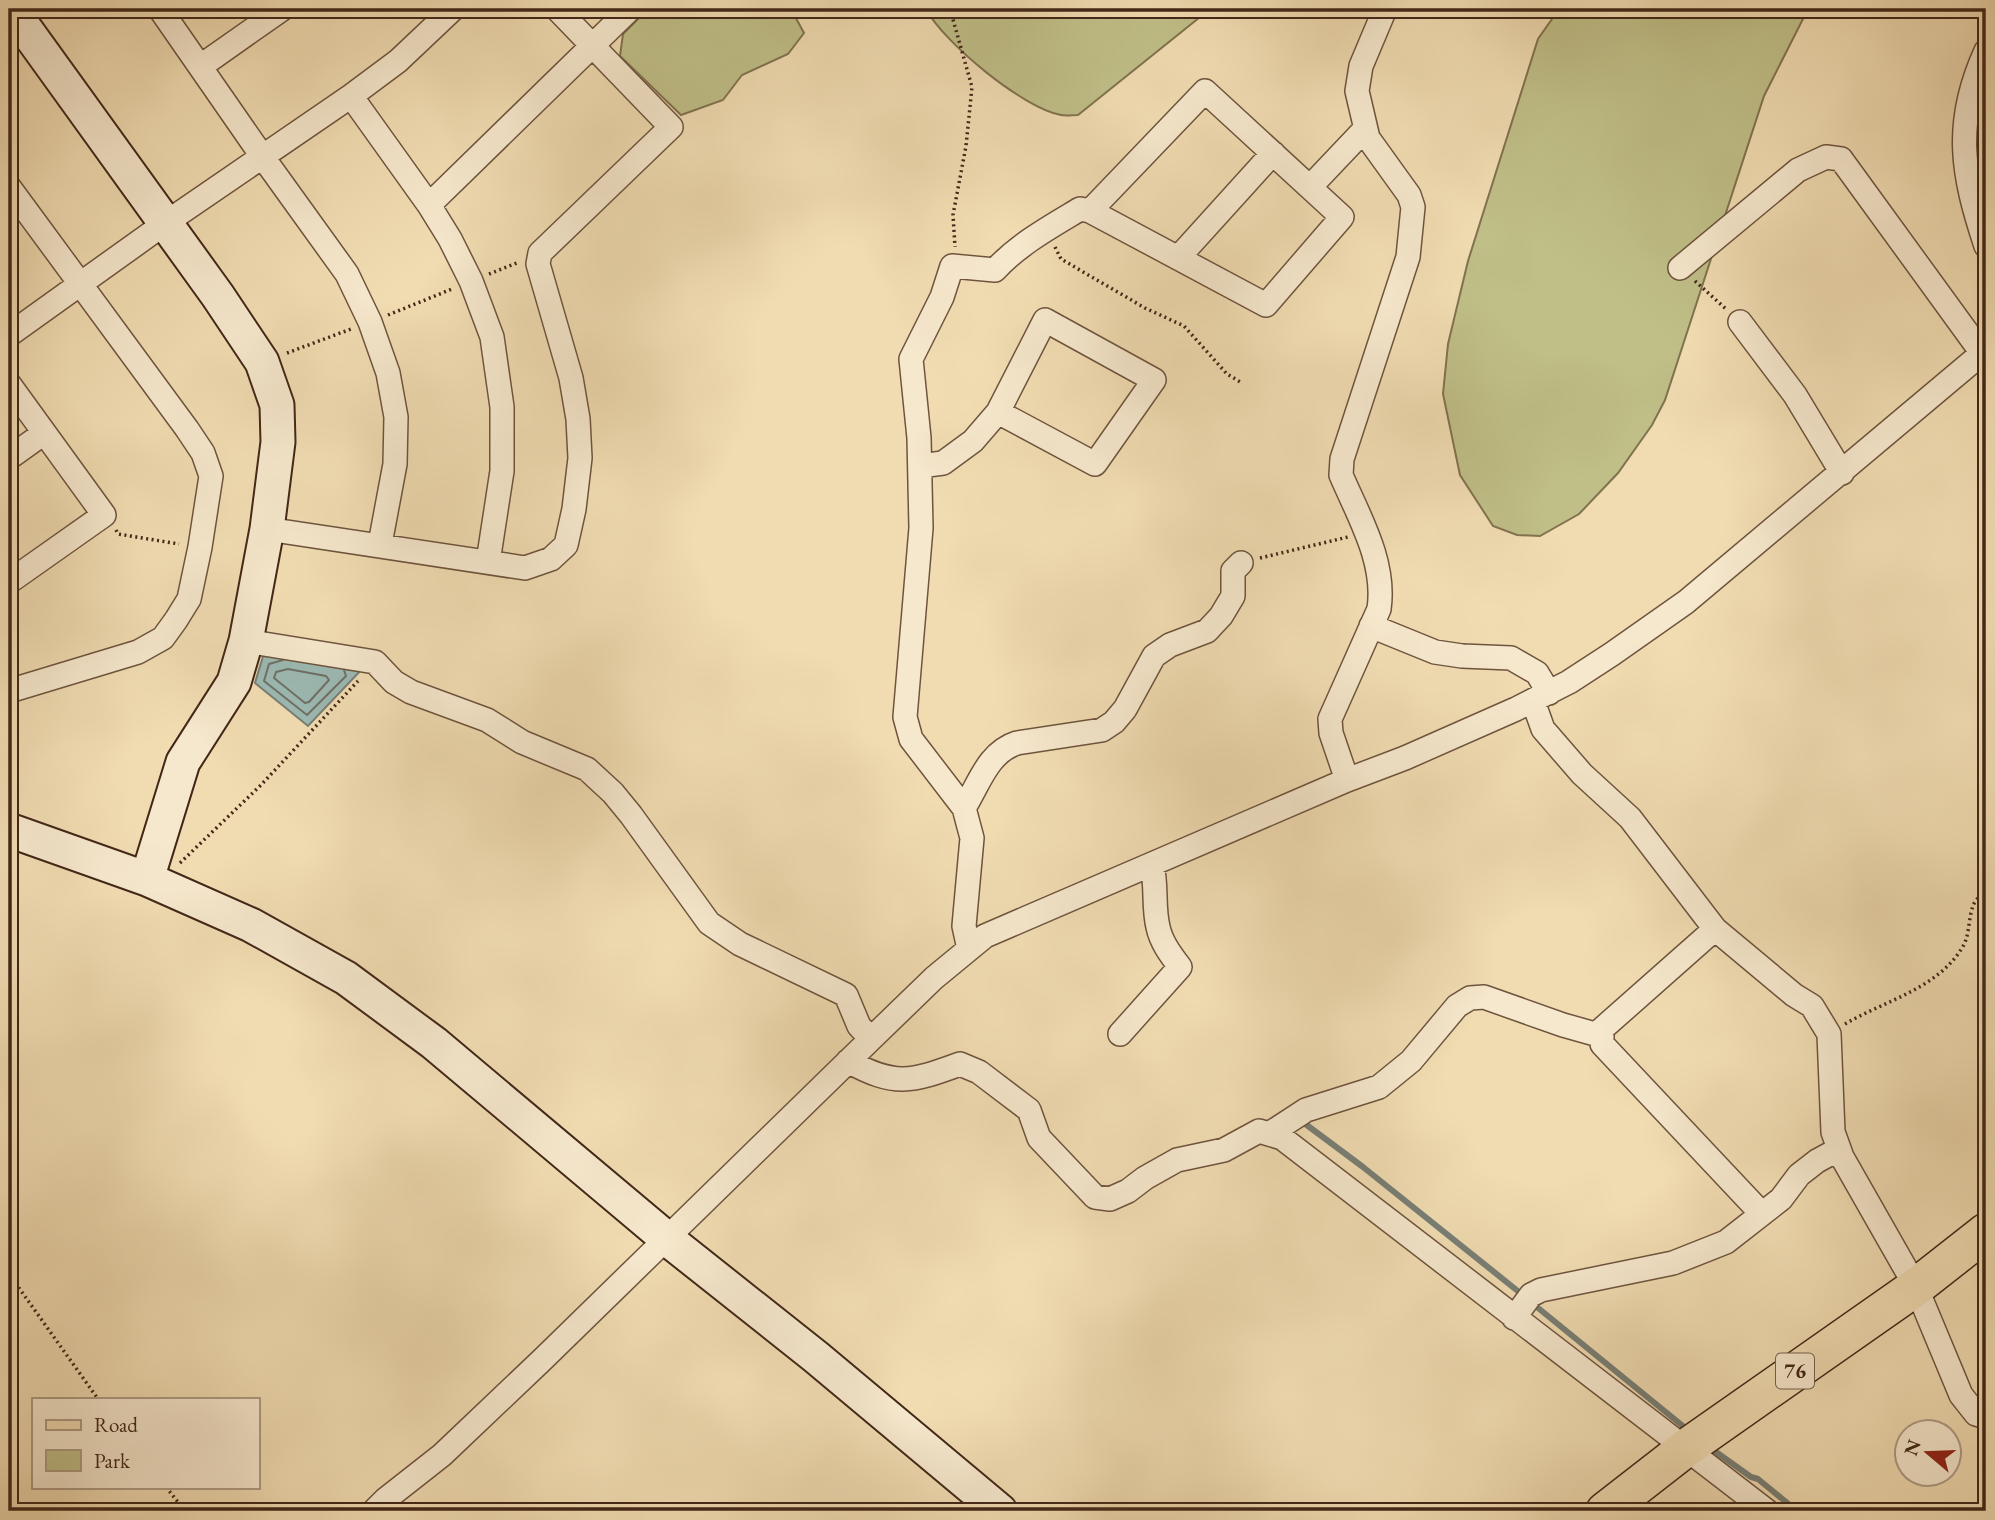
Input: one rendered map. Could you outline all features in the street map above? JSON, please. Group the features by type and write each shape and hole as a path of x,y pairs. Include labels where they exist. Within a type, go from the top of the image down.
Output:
{"main road":[{"name":"76","path":"1605,1511 1686,1448 1916,1287 1986,1232"}],"street":[{"path":"11,9 218,296 262,362 277,405 278,442 267,528 246,641 234,682 183,762 153,881"},
{"path":"160,9 347,274 370,321 388,373 396,416 395,464 380,544"},
{"path":"201,66 282,9"},
{"path":"9,335 164,224 351,96 398,61 453,9"},
{"path":"267,528 525,568 551,559 566,545 574,509 580,458 578,419 571,378 538,264 540,253 671,127 557,9"},
{"path":"429,205 630,9"},
{"path":"1347,780 1331,733 1330,719 1379,609 1381,594 1378,564 1341,475 1342,459 1408,257 1413,207 1409,195 1368,138 1357,91 1361,66 1385,9"},
{"path":"1986,51 1969,96 1963,128 1966,173 1986,246"},
{"path":"969,949 964,926 971,838 964,808 911,739 905,717 921,528 920,466 911,359 942,297 952,266 995,270 1010,254 1080,209 1090,211 1266,305 1342,217 1205,91 1090,211"},
{"path":"351,96 450,239 471,281 492,337 502,407 502,471 488,562"},
{"path":"1310,187 1365,129"},
{"path":"1178,258 1273,153"},
{"path":"374,1511 452,1445 848,1060 985,936 1347,780 1405,758 1541,697 1591,668 1686,602 1984,351 1841,159 1826,157 1798,170 1679,268"},
{"path":"9,189 203,453 211,476 189,599 163,638 138,652 9,691"},
{"path":"920,466 943,463 974,441 998,412 1045,320 1154,380 1094,464 998,412"},
{"path":"1740,322 1795,395 1842,473"},
{"path":"9,384 104,514 9,582"},
{"path":"9,458 44,433"},
{"path":"964,808 984,771 1005,747 1102,730 1114,722 1125,709 1154,656 1170,645 1207,631 1221,616 1233,596 1233,571 1241,563"},
{"path":"1371,626 1436,652 1511,659 1525,664 1537,673 1543,729 1582,774 1630,818 1715,929 1794,995 1812,1006 1829,1034 1833,1132 1839,1149 1916,1287 1961,1395 1976,1413 1986,1417"},
{"path":"246,641 376,662 394,682 411,692 487,720 522,742 587,769 613,793 631,815 709,923 740,944 846,996 859,1026 871,1039"},
{"path":"9,830 153,881 251,925 346,978 434,1043 666,1238 816,1357 1000,1511"},
{"path":"1120,1034 1180,967 1168,952 1158,928 1156,883 1152,865"},
{"path":"1715,929 1602,1029 1602,1044 1762,1214"},
{"path":"1269,1134 1306,1110 1379,1087 1411,1062 1457,1006 1470,998 1484,997 1602,1036"},
{"path":"848,1060 866,1070 895,1080 920,1079 960,1064 979,1072 1029,1110 1039,1138 1095,1197 1110,1199 1128,1191 1177,1160 1224,1150 1259,1131 1282,1138 1767,1511"},
{"path":"1514,1318 1531,1295 1541,1290 1673,1263 1726,1242 1781,1199 1799,1175 1839,1149"}],"path":[{"path":"950,9 972,87 966,146 953,215 955,254 952,266"},
{"path":"1045,230 1061,259 1145,308 1184,326 1227,374 1241,383"},
{"path":"262,362 540,253"},
{"path":"1679,268 1740,322"},
{"path":"104,514 118,534 200,547"},
{"path":"1241,563 1365,533"},
{"path":"153,881 261,785 376,662"},
{"path":"1829,1034 1867,1011 1908,994 1950,965 1964,945 1974,904 1986,889"},
{"path":"9,1273 97,1398"},
{"path":"167,1488 185,1511"}],"green space":[{"path":"648,9 791,9 804,33 788,54 742,75 723,100 681,115 620,56 623,34"},
{"path":"926,9 1210,9 1078,115 1061,115 1026,100 986,72 949,39"},
{"path":"1559,9 1808,9 1764,96 1665,400 1652,425 1618,473 1579,514 1540,536 1517,535 1493,526 1460,475 1443,394 1448,344 1468,261 1538,39"}],"water":[{"path":"264,653 364,667 308,726 255,683"}],"waterway":[{"path":"1300,1120 1524,1296"},
{"path":"1532,1303 1689,1431"},
{"path":"1709,1447 1751,1477 1758,1479 1797,1511"}]}
